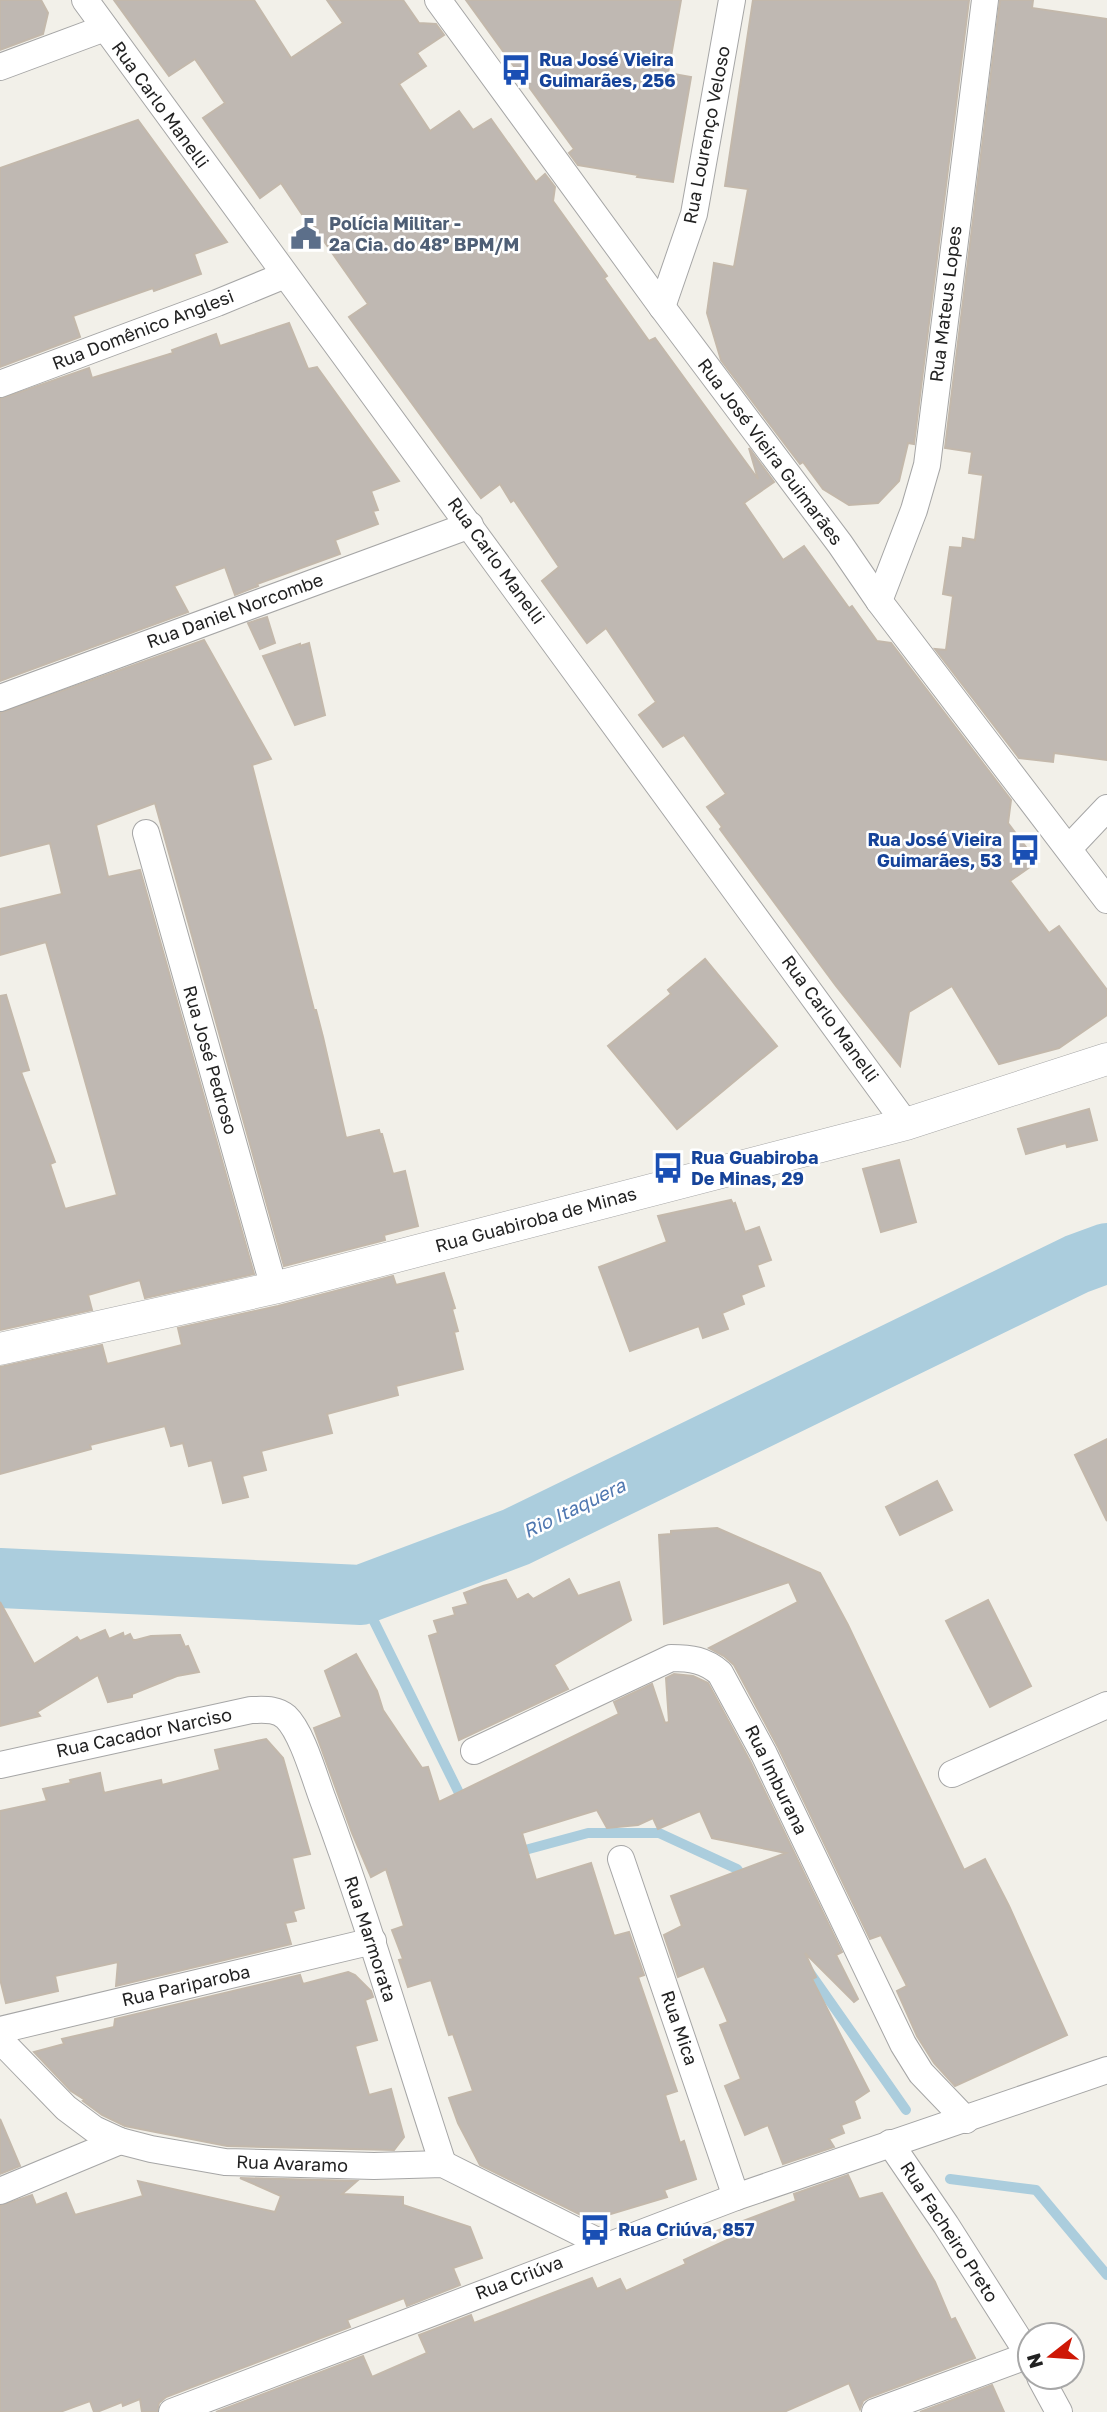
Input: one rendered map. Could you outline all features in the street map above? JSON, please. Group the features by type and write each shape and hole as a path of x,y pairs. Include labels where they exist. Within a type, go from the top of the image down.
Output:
{"street":[{"name":"Rua Carlo Manelli","path":"85,0 906,1124"},
{"name":"Rua José Vieira Guimarães","path":"438,0 662,307 840,544 879,601 1107,900"},
{"name":"Rua Lourenço Veloso","path":"662,307 694,214 732,0"},
{"name":"Rua Mateus Lopes","path":"879,601 914,510 927,465 985,0"},
{"path":"0,67 105,28"},
{"name":"Rua Domênico Anglesi","path":"0,384 285,275"},
{"name":"Rua Daniel Norcombe","path":"0,698 470,525"},
{"path":"1069,848 1107,807"},
{"name":"Rua José Pedroso","path":"146,833 274,1288"},
{"name":"Rua Guabiroba de Minas","path":"0,1349 274,1288 906,1124 1107,1059"},
{"name":"Rua Imburana","path":"474,1751 671,1658 690,1658 708,1663 720,1673 764,1754 903,2044 957,2122"},
{"path":"952,1774 1107,1705"},
{"name":"Rua Cacador Narciso","path":"0,1765 251,1710 271,1709 286,1717"},
{"name":"Rua Marmorata","path":"286,1717 304,1749 373,1941 443,2164"},
{"name":"Rua Mica","path":"621,1859 736,2197"},
{"name":"Rua Pariparoba","path":"0,2030 373,1941"},
{"name":"Rua Avaramo","path":"0,2040 66,2108 94,2129 120,2141 225,2162 374,2166 443,2164 605,2245"},
{"name":"Rua Criúva","path":"172,2412 736,2197 1107,2070"},
{"path":"0,2191 120,2141"},
{"name":"Rua Facheiro Preto","path":"899,2141 946,2225 1016,2336"},
{"path":"875,2412 1016,2368"},
{"name":"Rua Facheiro Preto","path":"1048,2391 1059,2412"}],"building":[{"path":"0,0 41,0 48,13 43,34 0,50"},
{"path":"114,0 254,0 291,58 343,23 327,0 403,0 419,23 436,24 444,35 417,53 426,66 399,84 430,131 459,111 473,130 491,119 536,182 545,174 555,187 553,201 607,276 604,278 649,341 655,338 758,479 749,448 774,482 744,503 783,560 804,546 877,641 891,643 1011,800 1008,823 1037,862 1010,881 1049,933 1059,926 1107,990 1107,1015 1059,1048 999,1064 952,986 909,1012 900,1066 836,986 720,829 722,827 707,807 726,794 684,735 663,747 639,715 656,702 606,628 587,643 542,581 559,567 514,500 511,502 500,484 481,498 349,317 368,304 307,217 305,219 281,183 260,198 203,118 225,103 195,59 169,76"},
{"path":"466,0 681,0 668,73 691,77 673,182 578,165 569,153 574,149"},
{"path":"753,0 969,0 914,444 908,443 899,481 878,503 849,505 823,489 803,462 800,464 721,360 707,313 714,263 734,267 748,189 725,186"},
{"path":"1000,0 1033,0 1032,8 1107,19 1107,760 1054,753 1053,762 1019,758 935,649 946,650 953,596 943,594 950,547 962,548 963,538 975,540 983,475 969,473 972,452 945,448"},
{"path":"138,120 227,242 194,254 201,274 73,316 80,337 0,367 0,168"},
{"path":"289,323 308,369 317,367 399,481 371,491 378,510 373,511 378,524 335,540 340,554 257,584 258,586 235,595 225,567 174,586 188,612 0,681 0,399 89,368 92,378 173,353 172,350 216,334 220,346"},
{"path":"267,617 275,643 260,649 248,623"},
{"path":"204,640 271,759 252,765 323,1037 346,1138 379,1130 393,1174 405,1171 418,1226 384,1235 385,1240 284,1266 155,803 96,825 108,877 140,870 254,1274 145,1298 140,1280 88,1295 92,1310 0,1330 0,996 6,995 29,1070 21,1072 55,1162 50,1164 65,1209 117,1195 46,942 0,955 0,909 62,894 50,843 0,856 0,713"},
{"path":"309,643 325,715 295,725 263,656"},
{"path":"705,959 777,1046 677,1129 608,1046 671,994 668,990"},
{"path":"1089,1109 1097,1140 1067,1147 1066,1143 1026,1154 1018,1129"},
{"path":"899,1160 916,1222 881,1232 863,1169"},
{"path":"731,1200 735,1203 745,1232 759,1227 771,1260 757,1265 764,1286 741,1295 744,1304 722,1313 728,1329 703,1338 699,1326 630,1351 599,1267 667,1242 658,1216"},
{"path":"444,1273 455,1308 452,1309 458,1331 454,1332 463,1369 396,1386 398,1395 327,1414 332,1433 261,1451 266,1470 242,1476 248,1497 223,1503 212,1460 189,1466 183,1443 171,1446 165,1426 90,1445 91,1449 0,1474 0,1367 102,1345 107,1364 182,1345 178,1328 278,1306 393,1276 396,1285"},
{"path":"1107,1439 1107,1521 1075,1455"},
{"path":"937,1481 952,1510 900,1535 886,1507"},
{"path":"717,1528 820,1573 848,1625 964,1870 985,1859 1067,2035 955,2086 934,2063 917,2036 897,1991 907,1986 881,1935 870,1939 778,1747 734,1665 709,1648 798,1602 789,1582 664,1624 659,1535 671,1534 671,1531"},
{"path":"569,1579 578,1596 619,1582 631,1620 554,1665 568,1689 459,1740 429,1636 438,1633 434,1621 455,1615 453,1608 468,1604 464,1593 483,1586 506,1580 517,1600 528,1594 533,1599"},
{"path":"988,1600 1031,1686 990,1707 946,1621"},
{"path":"0,1602 34,1664 77,1637 80,1641 105,1630 109,1639 123,1633 124,1637 130,1634 133,1640 180,1635 199,1672 177,1676 132,1694 132,1697 108,1702 98,1675 37,1712 40,1716 0,1726"},
{"path":"356,1654 377,1691 383,1710 422,1768 428,1767 439,1802 619,1714 614,1702 652,1684 665,1723 669,1722 666,1678 674,1674 693,1676 708,1683 750,1761 842,1952 836,1955 858,1999 854,2002 805,1953 816,1977 812,1979 869,2091 854,2101 860,2118 841,2125 844,2133 829,2139 834,2147 783,2164 768,2125 745,2135 725,2086 741,2079 720,2025 728,2022 704,1966 678,1977 664,1935 682,1926 671,1896 786,1853 712,1838 700,1811 658,1829 653,1818 638,1825 607,1828 597,1810 522,1833 536,1880 591,1863 614,1936 629,1932 644,1975 638,1977 677,2091 665,2095 680,2143 684,2141 696,2179 664,2190 667,2197 591,2220 480,2165 458,2123 449,2098 473,2091 453,2034 449,2035 431,1980 408,1987 399,1960 403,1959 392,1930 404,1926 386,1869 371,1877 314,1728 342,1717 325,1671"},
{"path":"266,1739 283,1758 310,1854 292,1858 304,1908 293,1911 296,1921 285,1923 291,1944 116,1986 118,1962 55,1976 58,1991 6,2003 0,1979 0,1811 47,1801 43,1789 100,1773 104,1793 161,1780 162,1785 220,1770 215,1750"},
{"path":"348,1972 355,1975 371,1991 373,1997 365,2000 377,2040 355,2046 369,2095 391,2089 404,2137 394,2150 227,2146 125,2126 102,2115 83,2101 85,2100 71,2091 34,2052 64,2044 62,2039 114,2027 115,2019 300,1975 303,1984"},
{"path":"0,2119 20,2166 0,2174"},
{"path":"848,2175 859,2199 882,2193 935,2282 951,2320 955,2318 975,2358 870,2397 863,2401 860,2409 849,2383 784,2412 216,2412 363,2356 372,2377 427,2353 419,2335 471,2315 474,2323 592,2278 597,2289 620,2279 626,2291 686,2264 684,2260 740,2234 714,2232 796,2201 794,2194"},
{"path":"240,2178 357,2181 342,2194 403,2197 403,2205 470,2227 482,2258 453,2268 460,2285 407,2306 404,2298 347,2320 350,2327 166,2397 159,2403 157,2412 142,2412 140,2399 123,2406 122,2402 97,2412 94,2412 90,2401 60,2412 0,2412 0,2206 32,2195 36,2205 66,2193 75,2215 143,2196 138,2181 275,2212 281,2196"},
{"path":"992,2385 1004,2412 920,2412"}],"waterway":[{"name":"Rio Itaquera","path":"0,1578 361,1595 516,1537 1077,1264 1107,1253"},
{"path":"361,1595 464,1803"},
{"path":"514,1853 588,1833 659,1833 737,1869 745,1880"},
{"path":"808,1970 906,2110"},
{"path":"950,2179 1036,2190 1107,2275"}],"place":[{"name":"Rua José Vieira Guimarães, 256","path":"516,70"},
{"name":"Polícia Militar - 2ª Cia. do 48º BPM/M","path":"306,234"},
{"name":"Rua José Vieira Guimarães, 53","path":"1025,850"},
{"name":"Rua Guabiroba De Minas, 29","path":"668,1168"},
{"name":"Rua Criúva, 857","path":"595,2230"}]}
